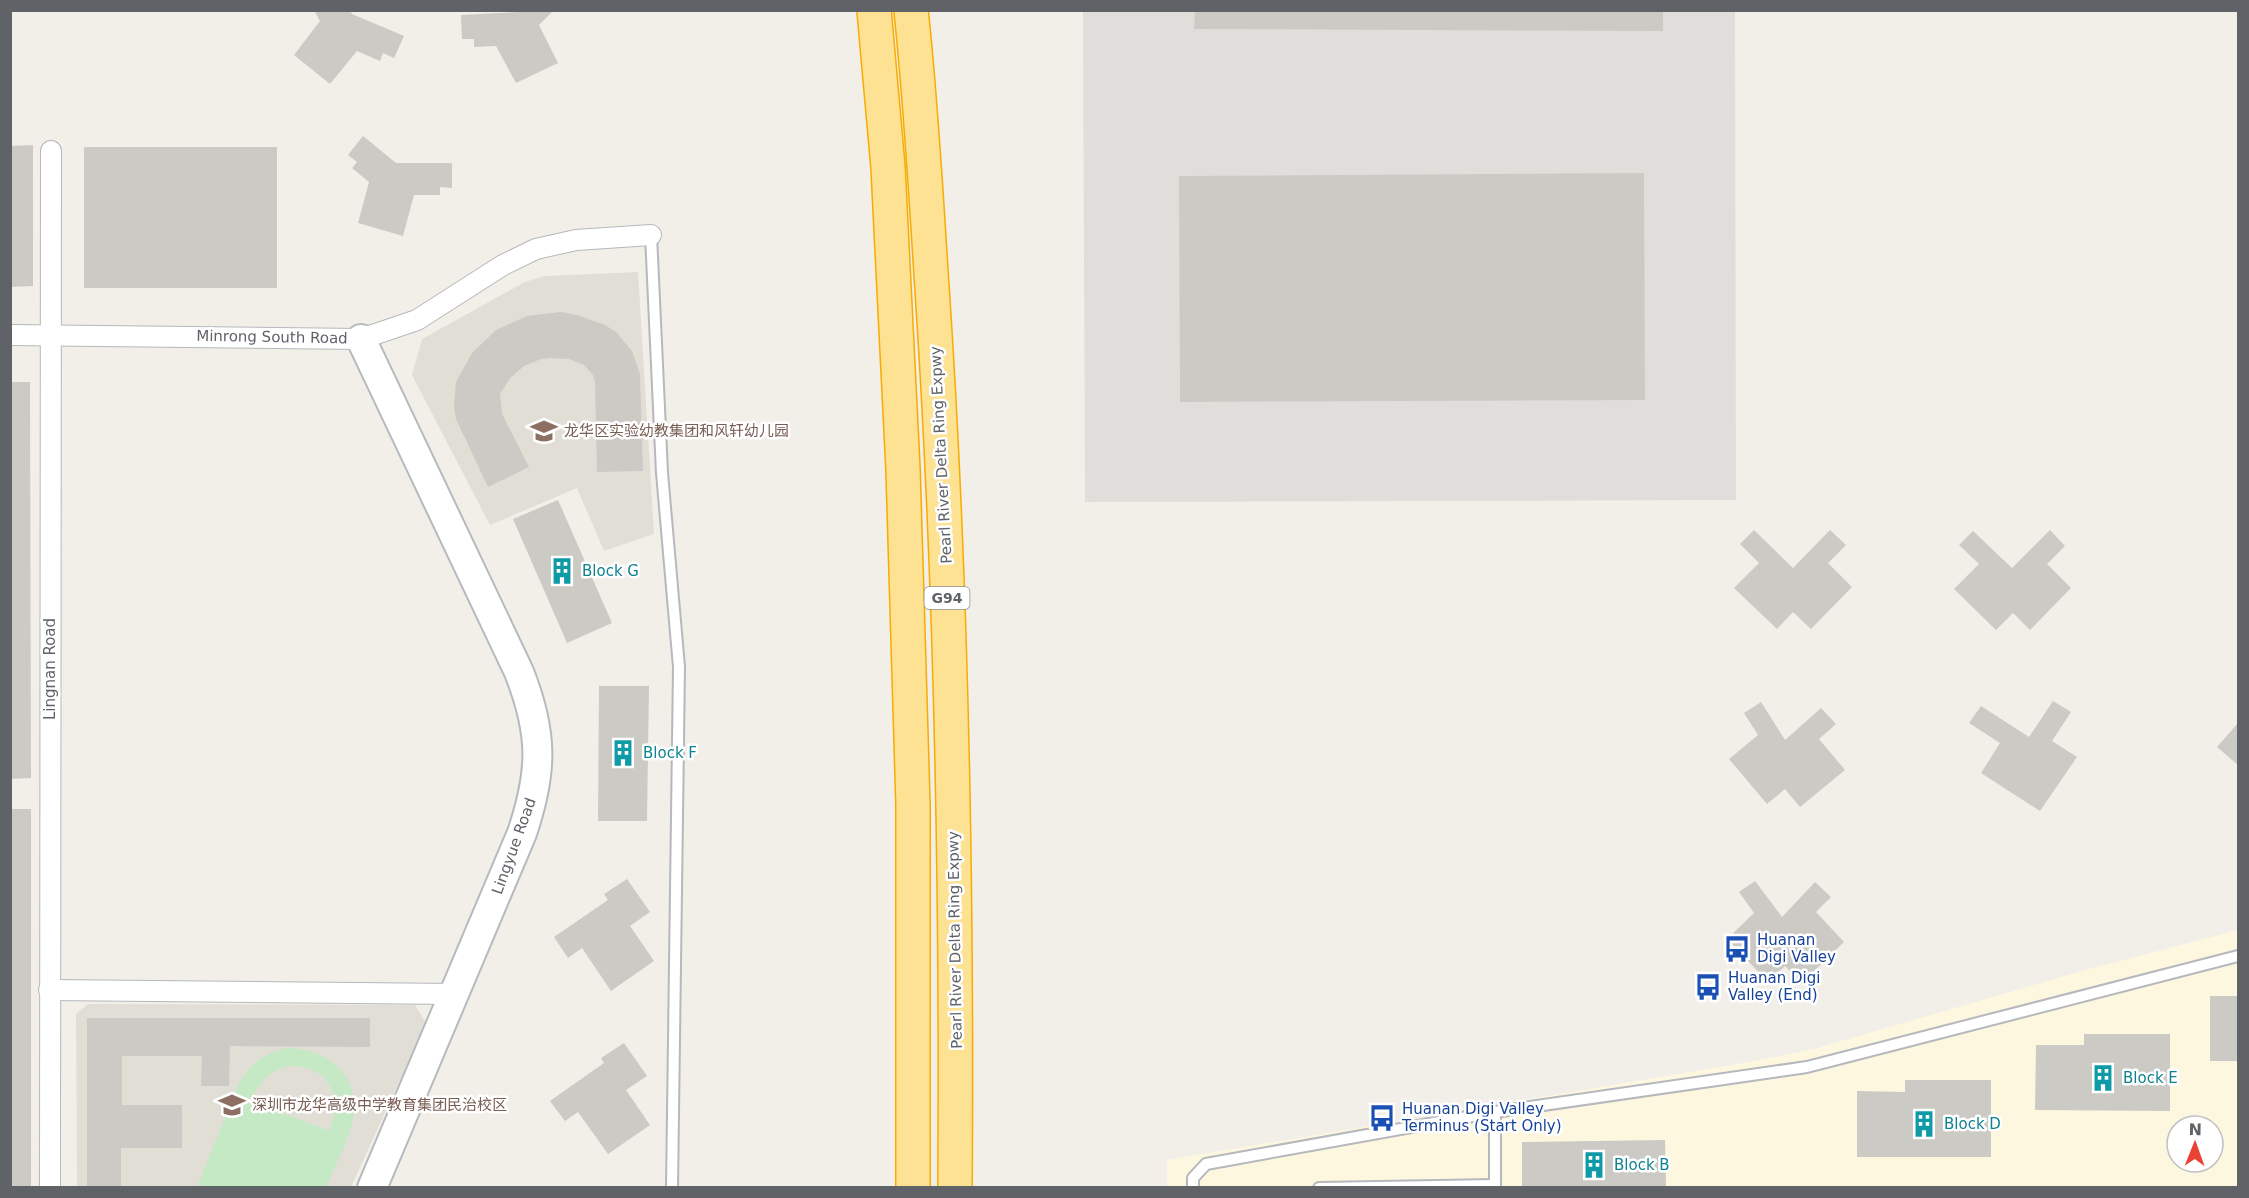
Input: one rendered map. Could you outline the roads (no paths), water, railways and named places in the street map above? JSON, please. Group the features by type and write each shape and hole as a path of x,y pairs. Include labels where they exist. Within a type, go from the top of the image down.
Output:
{"highway":[{"name":"G94","path":"874,10 888,167 903,481 914,805 913,1188"},
{"name":"Pearl River Delta Ring Expwy","path":"911,10 919,88 940,410 950,666 956,1018 955,1188"}],"street":[{"name":"Lingnan Road","path":"51,151 51,1188"},
{"name":"Minrong South Road","path":"10,335 361,339 417,320 503,265 536,249 576,240 651,235"},
{"name":"Lingyue Road","path":"361,339 519,672 531,704 537,735 537,771 532,802 522,833 372,1188"},
{"path":"50,990 455,994"}],"lane":[{"path":"651,235 663,494 679,667 672,1188"},
{"path":"1193,1188 1193,1178 1206,1164 1495,1112 1807,1067 2238,956"},
{"path":"1319,1188 1495,1186 1495,1112"}],"place":[{"name":"龙华区实验幼教集团和风轩幼儿园","path":"544,431"},
{"name":"Block G","path":"562,571"},
{"name":"Block F","path":"623,753"},
{"name":"Huanan Digi Valley","path":"1737,949"},
{"name":"Huanan Digi Valley (End)","path":"1708,987"},
{"name":"Block E","path":"2103,1078"},
{"name":"深圳市龙华高级中学教育集团民治校区","path":"232,1105"},
{"name":"Huanan Digi Valley Terminus (Start Only)","path":"1382,1118"},
{"name":"Block D","path":"1924,1124"},
{"name":"Block B","path":"1594,1165"}]}
